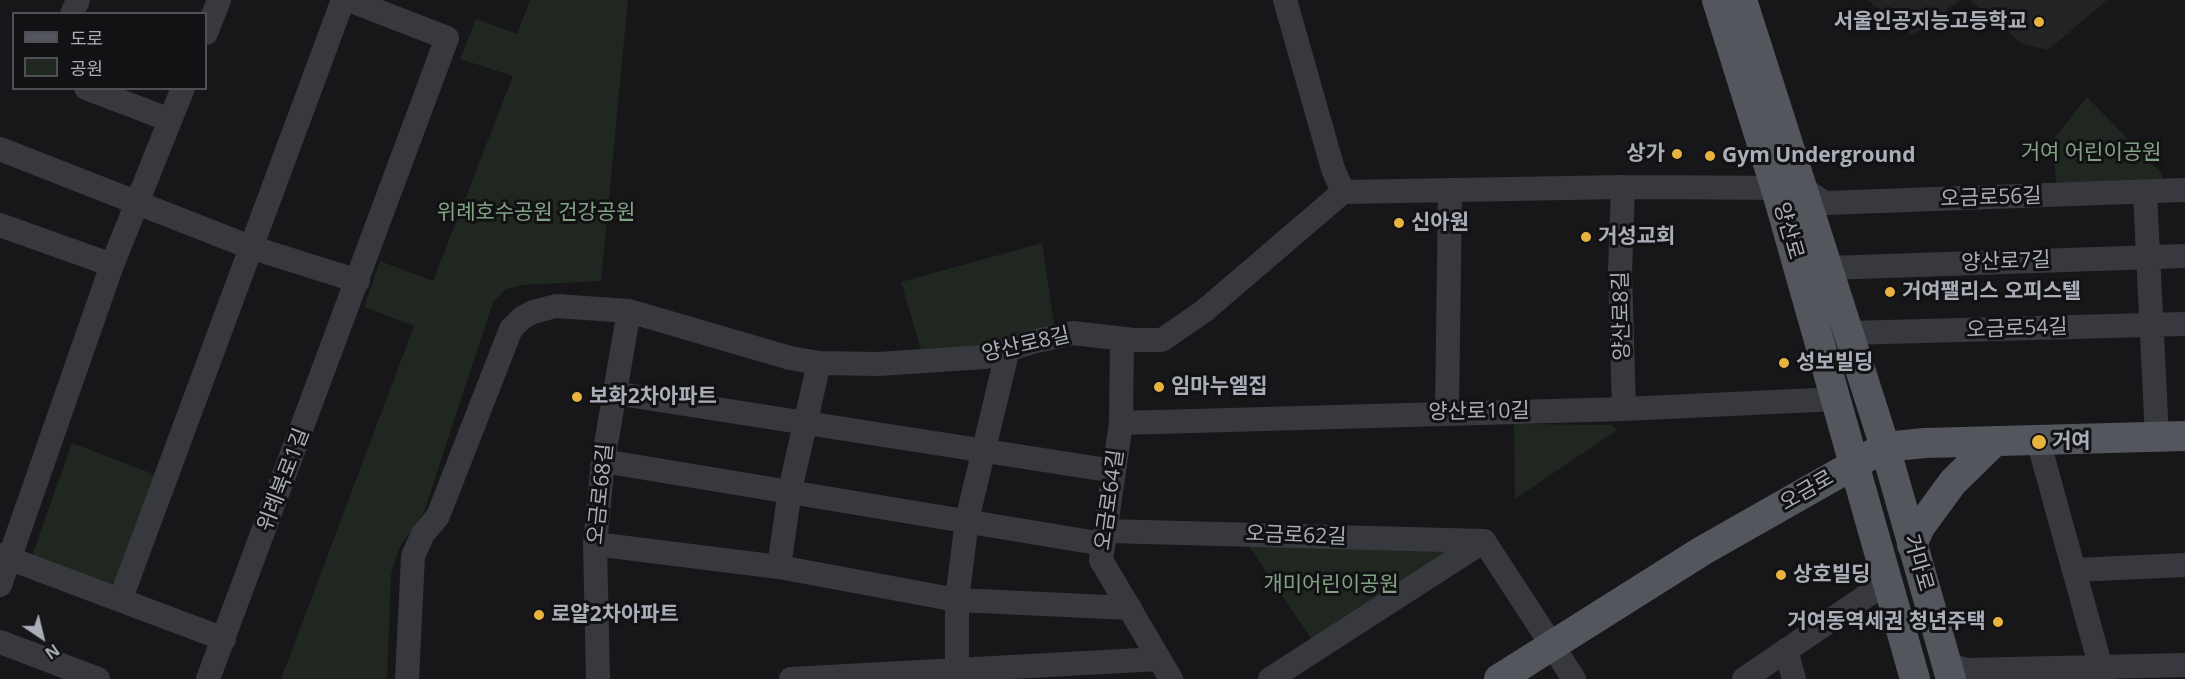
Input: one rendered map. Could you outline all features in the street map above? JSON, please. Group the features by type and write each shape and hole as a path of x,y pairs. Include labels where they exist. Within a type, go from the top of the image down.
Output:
{"main road":[{"name":"양산로","path":"1717,0 1789,188 1827,268 1885,447"},
{"name":"양산로","path":"1742,0 1789,188 1837,399 1855,464"},
{"name":"오금로","path":"1499,679 1702,551 1885,447 1995,441 2171,437"},
{"path":"1912,545 1920,527 1953,482 1995,441"},
{"name":"거마로","path":"1885,447 1949,672"},
{"name":"거마로","path":"1855,464 1915,679"}],"street":[{"path":"207,30 219,0"},
{"path":"121,598 249,247 343,0"},
{"name":"위례북로1길","path":"208,679 447,38 349,0"},
{"path":"1284,0 1333,168 1343,192 1623,187 1789,188"},
{"path":"91,90 170,120"},
{"path":"0,585 5,556 112,265 182,90"},
{"path":"0,149 249,247 358,281"},
{"name":"양산로8길","path":"1623,187 1620,272 1624,409"},
{"name":"오금로56길","path":"1789,188 1826,203 2185,190"},
{"path":"1447,412 1450,190"},
{"name":"양산로8길","path":"407,679 413,556 423,534 438,516 511,329 522,318 533,312 556,306 629,311 790,357 819,363 878,364 985,357 1073,333 1122,339 1162,339 1204,311 1343,192"},
{"name":"오금로","path":"2145,193 2151,325 2171,437"},
{"path":"0,225 112,265"},
{"name":"양산로7길","path":"1827,268 2185,256"},
{"name":"오금로68길","path":"598,679 595,544 603,461 629,311"},
{"name":"오금로54길","path":"1848,333 2185,324"},
{"name":"오금로64길","path":"1122,339 1121,423 1101,560 1165,669"},
{"path":"957,674 957,600 966,520 1008,350"},
{"path":"779,567 790,490 819,363"},
{"path":"614,393 1114,471"},
{"name":"양산로10길","path":"1121,423 1447,412 1624,409 1837,399"},
{"path":"2038,440 2102,673"},
{"name":"오금로62길","path":"603,461 966,520 1105,538 1484,541"},
{"path":"1270,679 1484,541 1574,679"},
{"path":"595,544 779,567 957,600 1130,608"},
{"path":"5,556 121,598 224,639"},
{"path":"2075,570 2185,565"},
{"path":"1744,679 1887,582"},
{"path":"0,642 98,679"},
{"path":"1786,650 1794,679"},
{"path":"1949,672 1967,670 2102,673 2185,665"},
{"path":"791,679 1165,669"}],"shaded area":[{"name":"서울인공지능고등학교","path":"1867,0 1960,0 1912,36"},
{"name":"서울인공지능고등학교","path":"1970,0 2107,0 2048,50 2023,44"}],"green space":[{"name":"위례호수공원 건강공원","path":"530,0 628,0 601,281 522,285 507,289 493,302 424,512 399,548 391,575 387,679 281,679 414,326 364,307 380,261 433,281 513,76 460,59 476,19 517,34"},
{"name":"거여 어린이공원","path":"2087,97 2163,175 2162,187 2057,190 2052,141"},
{"path":"1042,243 1056,337 924,360 901,282"},
{"path":"1514,424 1612,425 1617,430 1515,499"},
{"path":"72,443 156,475 118,579 106,588 40,563 33,553"},
{"name":"개미어린이공원","path":"1241,534 1484,541 1318,649"}],"place":[{"name":"서울인공지능고등학교","path":"2039,22"},
{"name":"상가","path":"1677,154"},
{"name":"Gym Underground","path":"1710,156"},
{"name":"신아원","path":"1399,223"},
{"name":"거성교회","path":"1586,237"},
{"name":"거여팰리스 오피스텔","path":"1890,292"},
{"name":"성보빌딩","path":"1784,363"},
{"name":"임마누엘집","path":"1159,387"},
{"name":"보화2차아파트","path":"577,397"},
{"name":"거여","path":"2039,442"},
{"name":"상호빌딩","path":"1781,575"},
{"name":"로얄2차아파트","path":"539,615"},
{"name":"거여동역세권 청년주택","path":"1998,622"}]}
